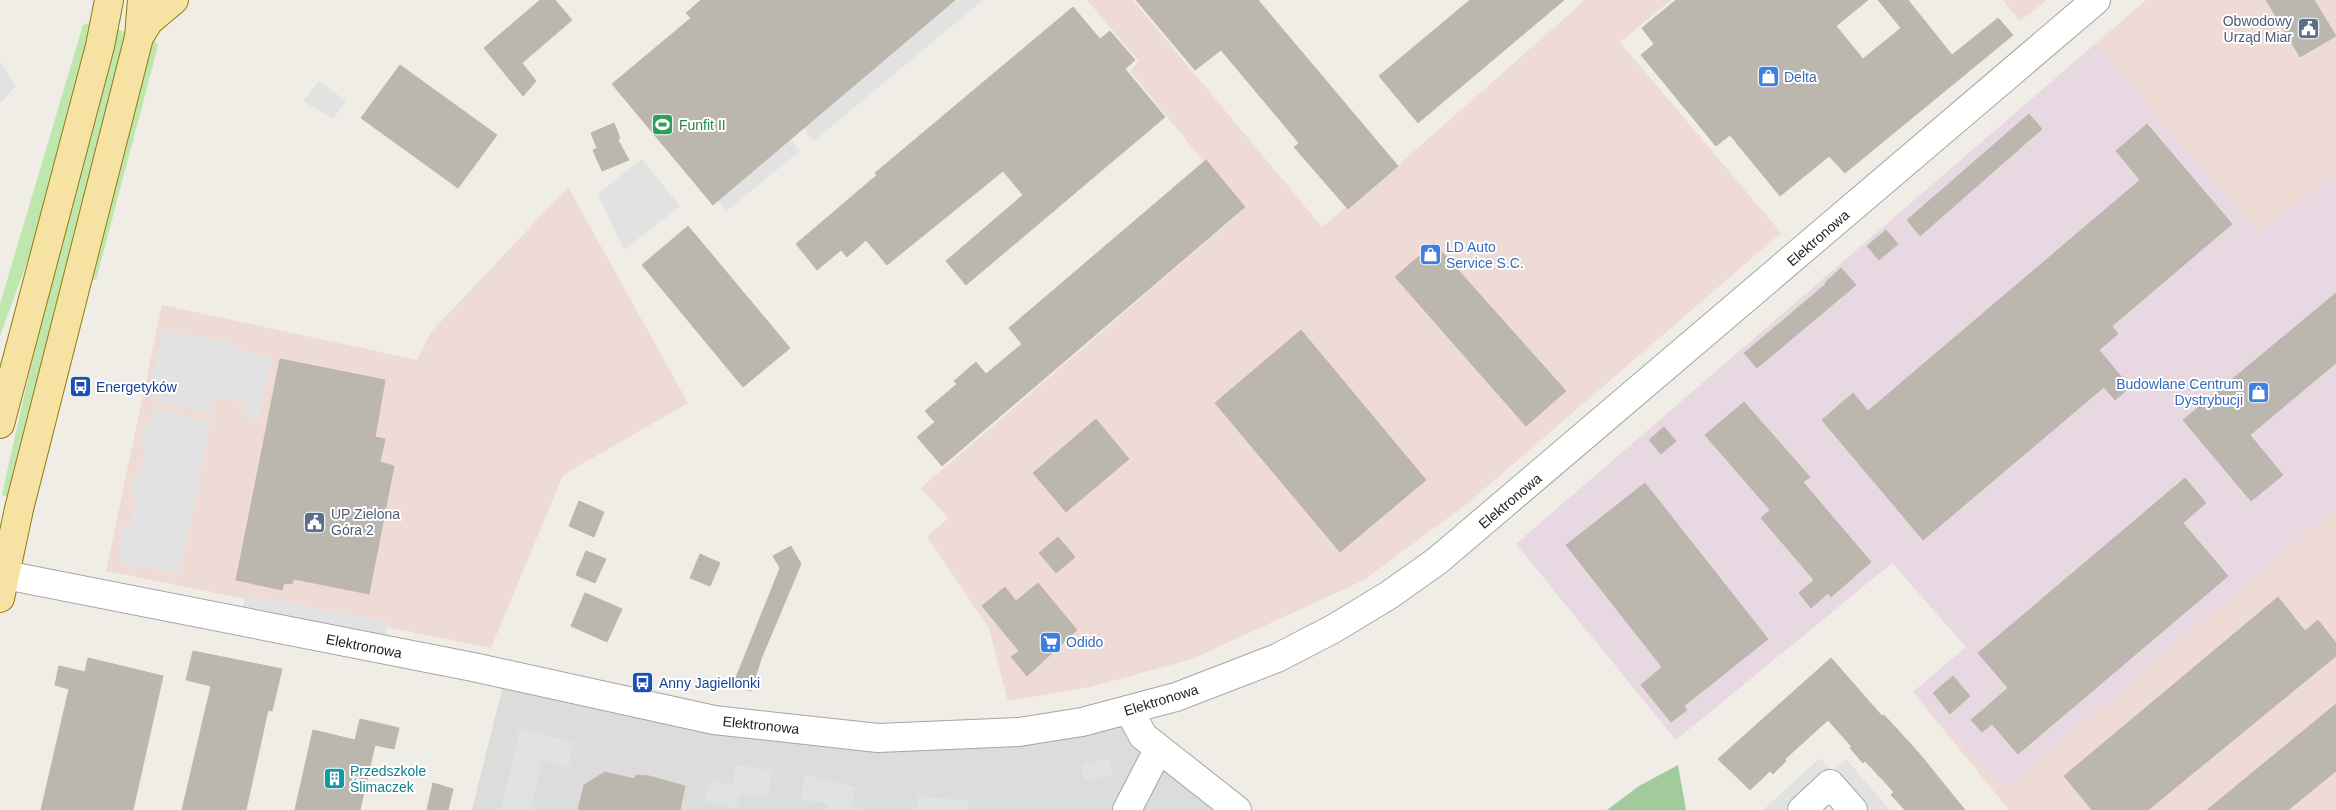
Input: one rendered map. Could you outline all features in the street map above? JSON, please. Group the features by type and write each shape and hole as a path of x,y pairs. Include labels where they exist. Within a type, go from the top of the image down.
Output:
{"main road":[{"path":"2,582 139,37 142,0"},
{"path":"139,37 149,21 174,0"},
{"path":"0,424 100,46 108,1"}],"street":[{"name":"Elektronowa","path":"2,582 473,667 714,720 878,738 1019,732 1082,722 1129,710 1194,690 1277,658 1390,595 1437,561 2096,0"},
{"path":"1129,710 1143,736 1158,750 1237,810"},
{"path":"1127,810 1158,750"},
{"path":"1802,810 1830,784 1853,810"}],"shaded area":[{"path":"955,0 983,0 814,141 803,127"},
{"path":"1087,0 1133,0 1322,227 1394,169 1585,0 1671,0 1620,42 1781,233 1468,503 1364,580 1192,659 1090,687 1008,701 989,628 927,537 948,518 921,488 1243,210 1130,71 1139,61"},
{"path":"2003,0 2047,0 2020,21"},
{"path":"2146,0 2336,0 2336,171 2259,234 2095,44"},
{"path":"2095,44 2259,234 2336,171 2336,508 2005,789 1913,692 1966,647 1892,563 1676,740 1516,544"},
{"path":"0,61 16,86 0,103"},
{"path":"319,81 346,101 333,119 303,101"},
{"path":"791,140 800,151 726,211 718,201"},
{"path":"642,159 680,206 624,250 598,194"},
{"path":"568,187 688,403 563,475 491,648 106,571 162,305 417,360 431,332"},
{"path":"163,330 229,343 235,349 272,358 258,421 246,418 247,403 216,397 211,413 156,401 158,390 152,382"},
{"path":"153,408 211,422 180,574 122,563 119,546 123,526 130,524 136,499 130,494 135,474 140,472 146,449 140,442 145,424 150,423"},
{"path":"2336,508 2336,810 2009,810 1913,692 2005,789"},
{"path":"246,595 389,622 382,649 239,621"},
{"path":"505,677 767,736 1118,714 1236,810 472,810"},
{"path":"520,728 574,743 568,768 542,760 530,810 501,810"},
{"path":"1820,758 1832,771 1789,810 1763,810"},
{"path":"1109,759 1114,775 1085,780 1081,765"},
{"path":"1846,759 1890,810 1868,810 1833,770"},
{"path":"736,765 772,770 769,797 742,794 735,808 705,801 711,780 732,785"},
{"path":"805,775 855,787 851,806 858,807 857,810 827,810 828,803 801,800"},
{"path":"918,796 968,801 968,810 917,810"}],"green space":[{"path":"88,23 91,26 87,45 36,238 0,336 0,304 83,25"},
{"path":"114,28 126,33 10,497 2,495 84,144"},
{"path":"152,38 158,45 96,280 86,278"},
{"path":"1678,765 1686,810 1607,810 1639,786"}],"building":[{"path":"540,0 555,0 572,20 522,63 536,81 523,96 484,48"},
{"path":"701,0 955,0 713,205 612,84 691,18 686,13"},
{"path":"1136,0 1258,0 1398,166 1348,209 1294,147 1299,143 1221,50 1195,70"},
{"path":"1470,0 1564,0 1418,123 1379,76"},
{"name":"Delta","path":"1676,0 1868,0 1836,26 1863,59 1901,28 1878,0 1908,0 1952,55 1998,18 2013,35 1845,173 1829,156 1780,196 1730,135 1716,146 1641,55 1654,44 1642,28"},
{"name":"Obwodowy Urząd Miar","path":"2266,0 2314,0 2336,36 2300,57"},
{"path":"1073,7 1100,39 1110,31 1135,60 1125,69 1165,117 966,285 946,261 1023,195 1003,171 887,265 866,240 847,257 841,250 817,270 796,244 877,175 875,173"},
{"path":"400,65 497,135 458,188 361,118"},
{"path":"2029,114 2042,129 1920,236 1907,220"},
{"path":"614,123 620,138 618,140 629,160 602,171 593,150 597,148 591,133"},
{"path":"2147,124 2232,224 2112,326 2118,334 2099,350 2130,387 2115,400 2104,387 1923,540 1822,420 1853,393 1868,411 2140,180 2116,151"},
{"path":"1206,160 1245,207 942,466 917,437 935,422 925,411 957,384 954,381 976,362 986,374 1022,344 1009,328"},
{"path":"688,226 790,348 743,387 642,265"},
{"path":"1886,230 1898,244 1879,260 1867,246"},
{"path":"1434,243 1566,391 1526,426 1395,277"},
{"path":"1841,268 1856,285 1757,368 1744,353 1826,284"},
{"name":"Budowlane Centrum Dystrybucji","path":"2336,293 2336,363 2250,435 2283,475 2251,501 2183,420"},
{"path":"1301,330 1426,480 1340,552 1215,403"},
{"name":"UP Zielona Góra 2","path":"280,359 385,380 375,437 385,439 380,462 394,466 369,594 294,579 292,584 284,583 282,590 236,580"},
{"path":"1744,402 1810,477 1803,482 1871,562 1831,597 1828,593 1811,608 1799,593 1814,580 1761,518 1770,510 1705,435"},
{"path":"1096,419 1129,459 1066,512 1033,473"},
{"path":"1664,427 1676,441 1661,454 1649,440"},
{"path":"2185,478 2206,503 2183,523 2228,576 2018,754 1992,724 1982,732 1971,720 2008,688 1978,653"},
{"path":"1645,483 1768,639 1684,706 1687,710 1671,722 1641,685 1662,667 1566,545"},
{"path":"579,501 604,512 594,537 569,526"},
{"path":"1058,537 1075,557 1056,573 1039,553"},
{"path":"791,546 801,564 761,659 751,691 733,685 780,568 773,556"},
{"path":"586,551 606,559 595,583 576,575"},
{"path":"700,554 720,563 710,586 690,578"},
{"path":"1038,583 1077,630 1027,676 1011,657 1019,651 982,606 1005,587 1016,601"},
{"path":"585,593 622,609 607,642 571,626"},
{"path":"2278,597 2305,631 2318,620 2336,643 2336,656 2148,810 2092,810 2064,776"},
{"path":"193,651 282,669 272,711 268,710 246,810 182,810 211,686 186,680"},
{"path":"88,658 163,676 133,810 41,810 69,689 55,685 59,666 85,672"},
{"path":"1831,658 1882,716 1884,715 1918,752 1965,810 1905,810 1891,795 1894,792 1865,761 1863,763 1850,748 1852,747 1828,720 1785,759 1786,761 1773,774 1770,771 1750,790 1718,759"},
{"path":"1953,676 1970,696 1950,714 1933,693"},
{"path":"2336,704 2336,771 2288,810 2207,810"},
{"name":"Przedszkole Ślimaczek","path":"360,719 399,728 394,749 375,745 360,810 295,810 313,730 355,740"},
{"path":"605,772 635,779 636,775 649,776 685,786 680,810 578,810 584,785"},
{"path":"433,783 453,789 448,810 427,810"}],"place":[{"name":"Obwodowy Urząd Miar","path":"2308,29"},
{"name":"Delta","path":"1768,77"},
{"name":"Funfit II","path":"663,125"},
{"name":"LD Auto Service S.C.","path":"1430,255"},
{"name":"Energetyków","path":"80,387"},
{"name":"Budowlane Centrum Dystrybucji","path":"2259,392"},
{"name":"UP Zielona Góra 2","path":"315,522"},
{"name":"Odido","path":"1050,642"},
{"name":"Anny Jagiellonki","path":"643,683"},
{"name":"Przedszkole Ślimaczek","path":"334,779"}]}
